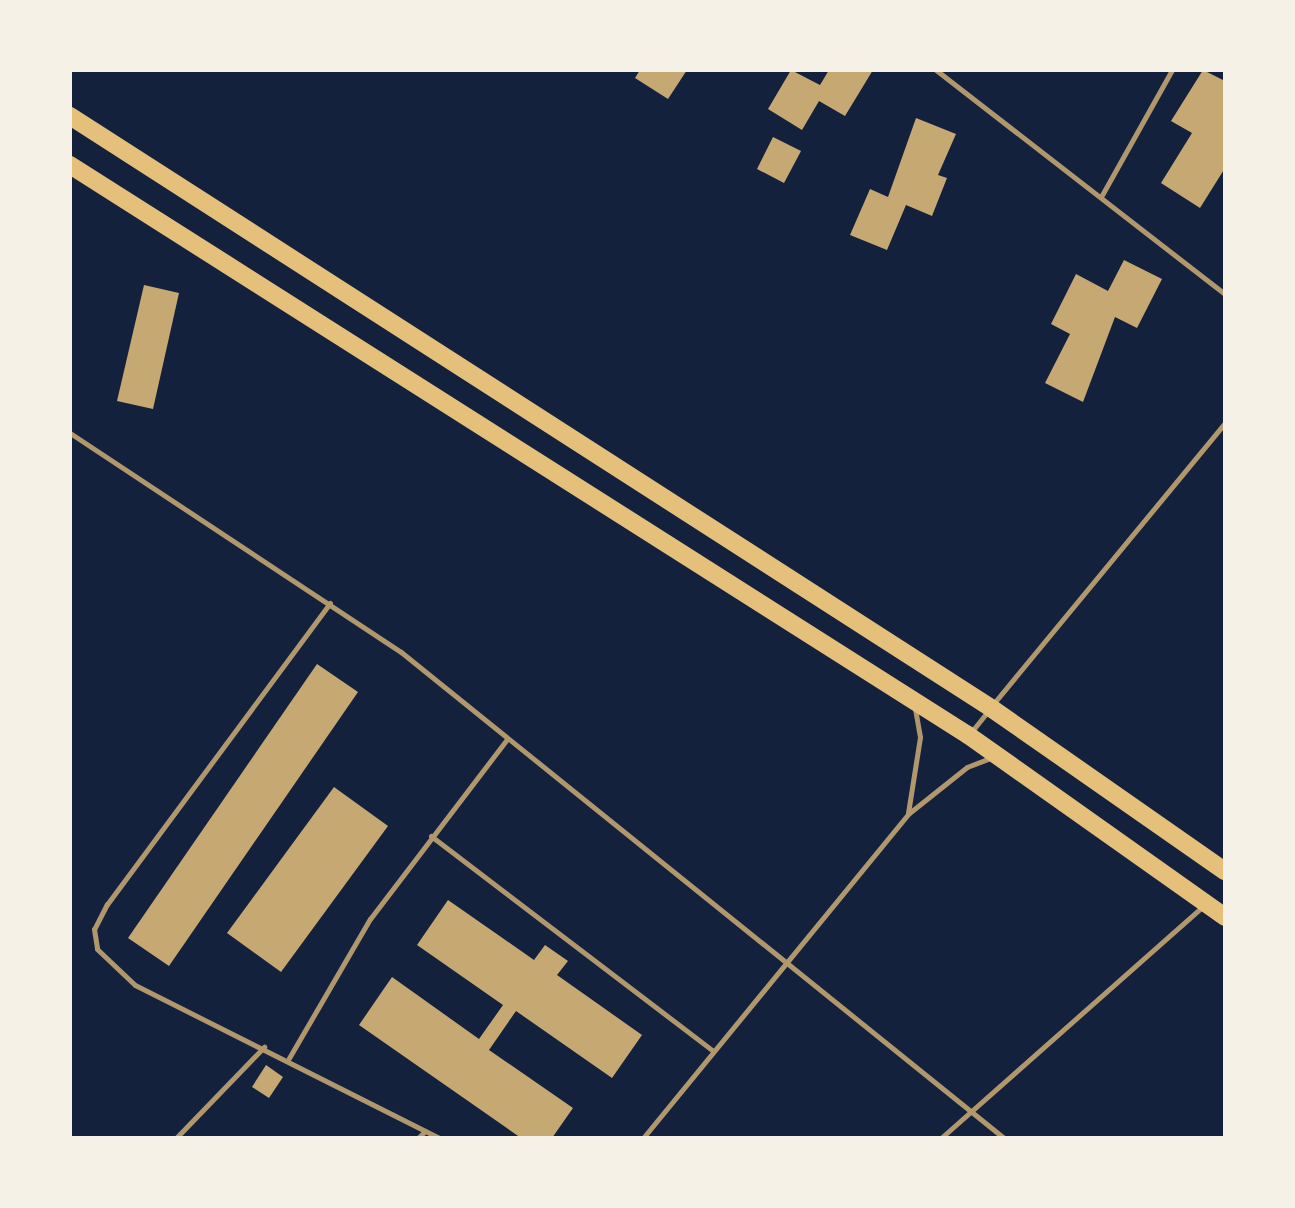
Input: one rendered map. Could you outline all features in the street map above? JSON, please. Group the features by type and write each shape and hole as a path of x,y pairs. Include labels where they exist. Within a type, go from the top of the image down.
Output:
{"highway":[{"path":"70,116 991,708 1225,871"},
{"path":"70,165 968,735 1225,917"}],"lane":[{"path":"936,70 1102,195 1225,294"},
{"path":"1102,195 1172,70"},
{"path":"968,735 1225,423"},
{"path":"70,433 330,603 507,739 969,1113 1004,1138"},
{"path":"330,603 94,929 97,949 111,969 289,1058 439,1138"},
{"path":"907,697 920,737 908,814"},
{"path":"289,1058 336,972 431,836 507,739"},
{"path":"643,1138 783,963 908,814 967,767 999,756"},
{"path":"431,836 713,1051"},
{"path":"941,1138 1206,903"},
{"path":"176,1138 264,1047"},
{"path":"418,1138 425,1131"}],"building":[{"path":"640,70 687,70 668,99 635,78"},
{"path":"791,70 820,85 829,70 873,70 845,116 819,101 802,130 768,109"},
{"path":"1203,70 1225,81 1225,168 1200,208 1161,183 1192,133 1171,121"},
{"path":"916,118 956,134 938,175 947,178 932,216 906,205 887,250 850,235 870,189 888,197"},
{"path":"773,137 801,151 784,183 757,169"},
{"path":"1124,260 1162,279 1137,328 1115,317 1083,402 1045,383 1070,334 1051,324 1076,274 1108,291"},
{"path":"144,285 179,293 153,409 117,401"},
{"path":"317,664 358,692 169,966 128,938"},
{"path":"334,787 388,826 281,972 227,933"},
{"path":"448,900 534,960 545,945 568,961 557,975 642,1035 612,1078 516,1011 489,1050 573,1108 552,1138 521,1138 359,1025 392,977 479,1039 503,1005 417,945"},
{"path":"266,1065 283,1077 269,1098 252,1087"}]}
